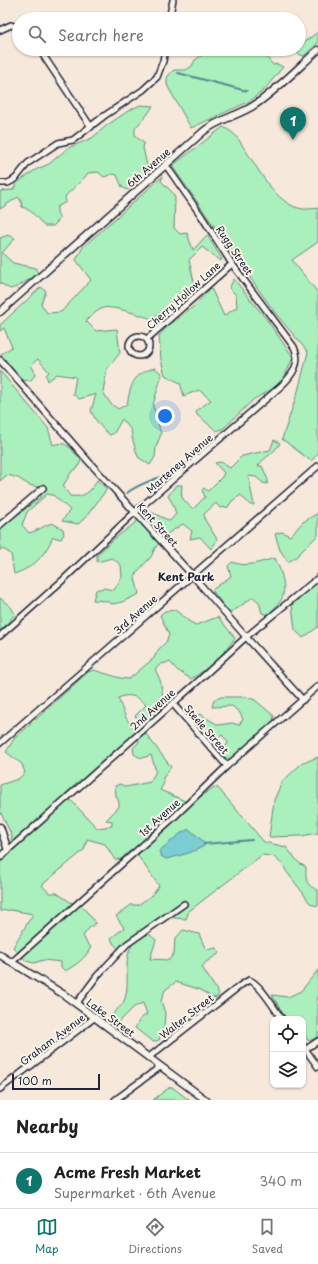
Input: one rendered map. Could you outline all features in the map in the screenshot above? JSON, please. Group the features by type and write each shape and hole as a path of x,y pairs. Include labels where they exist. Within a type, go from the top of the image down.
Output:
{"street":[{"path":"170,12 173,0"},
{"path":"0,30 12,25"},
{"name":"6th Avenue","path":"0,312 165,164 214,124 259,102 318,50"},
{"path":"44,56 91,126"},
{"path":"0,183 8,183 12,181 28,163 58,143 73,140 104,116 143,90 157,76 164,56"},
{"name":"Rugg Street","path":"165,164 202,217 232,264 292,343"},
{"name":"Cherry Hollow Lane","path":"147,339 232,264"},
{"name":"Cherry Hollow Lane","path":"141,336 147,339 150,345 148,352 142,356 136,356 131,352 129,345 134,337 141,336"},
{"name":"Marteney Avenue","path":"0,636 64,579 135,512 287,381 294,370 297,360 296,350 292,343"},
{"name":"Kent Street","path":"0,360 89,462 303,700"},
{"name":"3rd Avenue","path":"0,743 318,466"},
{"path":"0,525 43,488"},
{"name":"2nd Avenue","path":"0,857 173,704 246,637 318,578"},
{"name":"1st Avenue","path":"12,962 172,819 227,766 318,686"},
{"name":"Steele Street","path":"173,704 227,766"},
{"path":"0,828 8,850"},
{"path":"76,1004 97,976 127,944 184,904"},
{"name":"Lake Street","path":"0,955 76,1004 206,1100"},
{"name":"Walter Street","path":"149,1057 246,981 251,980 258,987 280,1016"},
{"name":"Graham Avenue","path":"0,1089 94,1018"},
{"path":"306,1047 318,1041"},
{"path":"306,1051 318,1067"},
{"path":"115,1100 160,1066"}],"green space":[{"path":"318,32 318,43 306,54 306,41"},
{"path":"200,56 266,56 273,65 277,64 283,67 264,90 250,101 191,128 168,87 167,79 174,70 186,70 192,66 195,60"},
{"path":"140,105 153,106 135,128 135,136 144,143 143,148 148,170 142,178 127,190 122,187 117,175 112,174 104,177 98,172 88,173 65,197 66,202 57,207 57,212 60,219 53,226 44,226 32,212 22,207 21,201 18,197 0,209 0,191 13,190 17,183 35,170 49,164 68,148 92,138 106,126 128,111"},
{"path":"223,127 236,137 263,177 285,201 303,209 318,208 318,242 292,260 318,293 318,454 311,461 282,439 298,391 308,352 276,314 172,166"},
{"path":"163,176 161,181 172,192 175,198 174,228 180,234 187,233 193,250 207,235 222,259 221,261 202,247 189,260 194,282 152,319 127,311 107,307 92,315 86,321 96,331 117,329 120,353 107,369 103,392 110,403 118,409 127,404 134,381 142,373 155,368 162,374 153,405 161,434 156,447 155,457 150,465 138,457 131,430 122,419 114,433 110,435 99,424 91,411 96,394 79,399 73,394 76,377 57,374 48,381 46,375 49,372 38,359 31,365 36,374 31,380 22,381 1,354 12,347 4,328 0,331 0,325 41,287 46,291 41,304 47,313 61,312 91,280 76,260 83,247"},
{"path":"8,235 15,238 2,253 13,263 36,268 38,274 17,287 10,289 0,283 0,238"},
{"path":"234,279 267,320 293,357 283,381 254,399 224,428 217,431 197,415 196,411 211,400 199,390 184,396 180,383 165,375 161,360 159,336 167,327 193,307 211,288 224,316 237,307 236,295 229,288"},
{"path":"0,371 48,428 53,445 66,445 81,460 78,468 72,471 63,486 70,496 83,495 90,491 97,480 107,489 86,517 78,524 62,521 70,510 53,495 47,494 27,512 22,525 29,533 52,523 63,529 64,534 61,539 53,537 46,550 38,560 28,568 14,574 11,554 3,549 0,550 0,528 41,497 43,488 29,485 18,478 7,475 0,481"},
{"path":"274,440 280,443 275,450 258,466 262,466 268,480 267,484 263,483 256,477 248,476 254,505 250,505 241,495 232,501 228,507 220,508 216,503 204,514 205,520 217,539 211,549 200,537 190,539 192,531 183,524 167,534 155,548 151,557 137,572 135,578 139,594 122,602 112,604 106,601 93,600 96,590 103,588 114,590 122,577 121,565 112,558 97,562 97,555 114,539 135,523 145,512 149,511 170,521 176,514 173,504 168,496 176,485 182,485 182,497 193,509 205,497 202,490 204,488 208,491 224,473 215,463 221,462 230,468 242,456 270,450"},
{"path":"318,513 318,535 296,557 288,562 280,550 275,534 282,532 290,536 303,522"},
{"path":"275,558 281,571 284,586 282,598 277,605 268,615 262,613 259,602 253,597 229,613 212,590 231,576 228,566 232,562 237,564 259,563"},
{"path":"318,581 318,627 303,638 295,630 292,605"},
{"path":"0,598 11,607 15,614 0,632"},
{"path":"175,610 196,625 218,617 235,638 215,661 204,671 191,679 177,670 170,662 161,664 155,669 160,680 165,706 147,722 141,722 135,716 146,705 143,702 133,696 122,696 118,698 130,725 137,731 65,794 97,828 112,826 112,821 106,820 119,807 115,786 120,784 126,787 150,782 156,771 151,755 142,758 134,754 133,748 139,742 137,738 143,730 171,767 163,778 164,783 160,790 185,801 177,810 149,833 152,836 140,847 130,851 121,859 115,860 105,844 87,839 84,850 42,885 49,893 57,893 70,902 82,906 96,923 89,928 83,936 91,947 80,961 65,971 61,967 61,962 43,960 34,963 26,961 13,947 33,914 11,910 0,911 0,863 10,854 12,836 0,811 0,785 18,779 25,773 22,764 6,752 14,739 88,672 94,670 120,678 129,679 154,658 158,650 166,642 169,635 160,615 165,611"},
{"path":"221,697 247,697 255,700 274,716 273,722 229,759 218,752 227,745 228,742 222,735 215,741 210,738 196,720 197,715 201,714 219,725 232,723 239,725 243,719 240,713 232,706 212,707 214,700"},
{"path":"318,757 318,833 301,836 269,837 274,800 282,782 301,764"},
{"path":"214,787 218,788 264,842 286,847 299,863 306,867 308,884 318,890 318,906 309,902 286,871 284,866 273,856 262,855 189,911 186,919 165,917 120,951 113,943 111,938 124,928 116,916 131,905 138,905 152,895 159,886 138,856 139,852 193,802"},
{"path":"183,930 199,934 206,950 216,948 220,953 206,962 202,967 219,994 216,998 211,997 201,990 176,982 165,990 161,1001 165,1013 164,1026 159,1040 153,1042 135,1028 140,1019 147,1014 143,1003 134,1007 118,1023 111,1018 113,1013 121,1006 127,992 128,954 132,945 138,939 149,934 156,940 150,959 169,960 174,953 175,939"},
{"path":"318,970 318,998 316,1003 318,1005 318,1037 309,1041 306,1038 306,1016 285,1016 272,995 288,997 301,991"},
{"path":"172,1087 189,1100 153,1100"}],"water":[{"path":"189,829 204,842 204,846 171,858 166,859 161,856 159,851 181,833"}],"waterway":[{"path":"178,73 247,91"},
{"path":"127,493 140,485 179,468"},
{"path":"204,844 252,840"}],"place":[{"name":"Acme Fresh Market","path":"293,140"}],"district":[{"name":"Kent Park","path":"186,576"}]}
